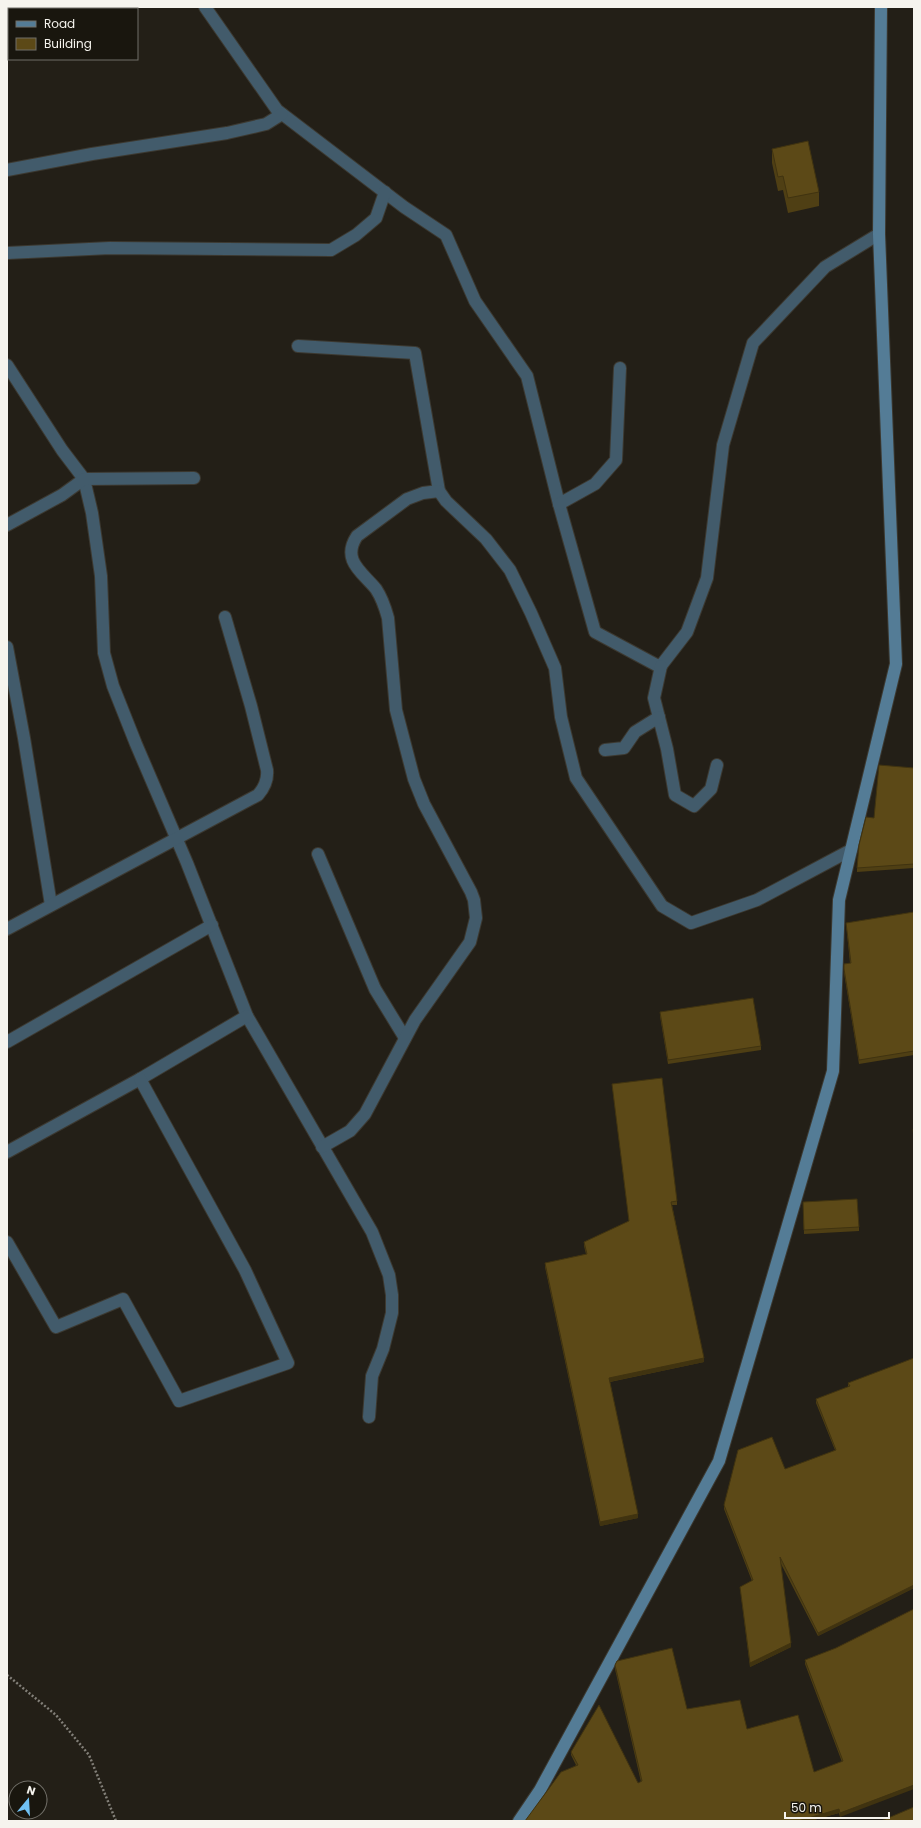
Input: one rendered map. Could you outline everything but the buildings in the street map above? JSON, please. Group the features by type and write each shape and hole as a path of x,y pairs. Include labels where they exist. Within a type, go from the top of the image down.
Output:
{"street":[{"path":"205,7 277,110 385,192 446,235 475,300 527,376 559,504 595,632 661,666"},
{"path":"519,1821 540,1790 719,1461 833,1071 839,900 896,664 879,234 881,7"},
{"path":"7,170 92,154 227,133 266,124 282,114"},
{"path":"7,253 110,248 331,250 356,235 376,218 385,192"},
{"path":"717,765 711,788 694,806 675,795 667,749 654,698 661,666 687,632 707,578 723,445 753,343 825,267 879,234"},
{"path":"298,346 415,353 439,491 446,501 486,539 510,570 555,668 561,717 576,778 662,906 691,923 757,900 851,850"},
{"path":"7,365 62,450 84,479 92,513 100,576 104,654 113,686 177,837 247,1016 372,1232 389,1275 392,1295 392,1313 383,1349 372,1376 369,1417"},
{"path":"559,504 594,484 616,460 620,368"},
{"path":"7,525 62,495 84,479 194,478"},
{"path":"322,1147 350,1131 365,1114 415,1020 470,942 475,926 476,909 471,892 424,804 414,779 396,710 385,607 375,588 355,565 351,553 357,536 407,499 423,493 439,491"},
{"path":"7,929 258,795 263,790 268,776 252,706 225,617"},
{"path":"7,647 24,738 51,905"},
{"path":"605,750 624,748 635,732 659,717"},
{"path":"318,854 375,989 405,1038"},
{"path":"7,1042 212,926"},
{"path":"7,1152 140,1079 247,1016"},
{"path":"7,1242 56,1327 123,1299 179,1401 288,1363 245,1270 140,1079"}],"path":[{"path":"7,1675 56,1715 89,1755 116,1821"}]}
